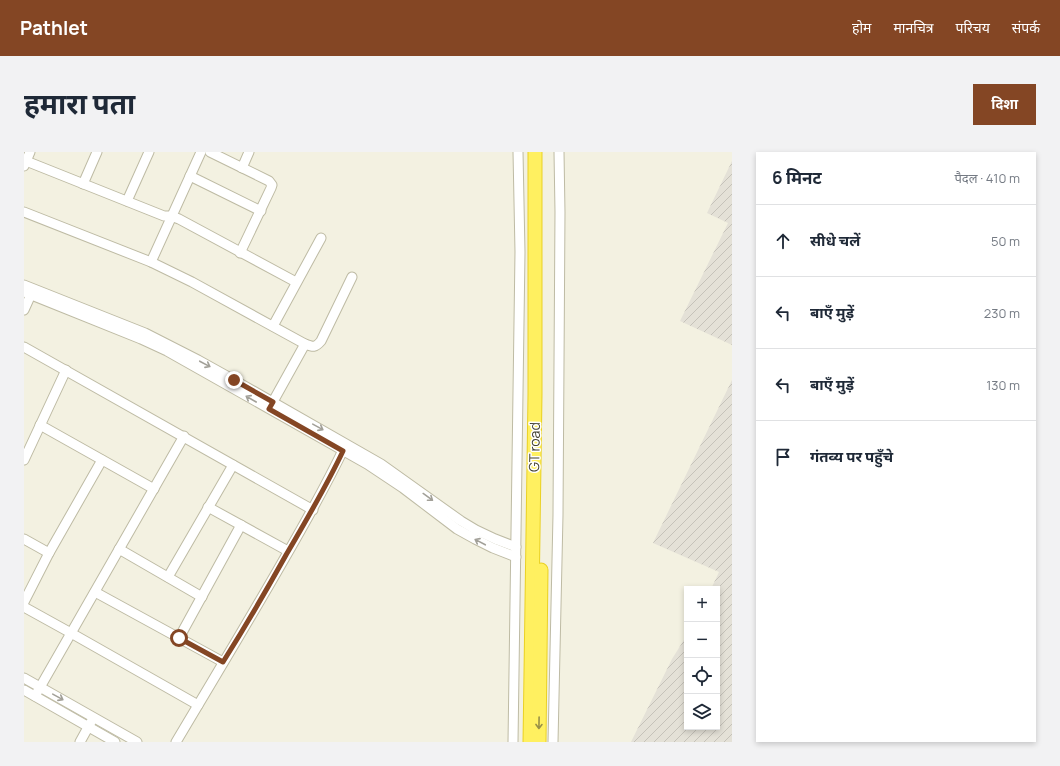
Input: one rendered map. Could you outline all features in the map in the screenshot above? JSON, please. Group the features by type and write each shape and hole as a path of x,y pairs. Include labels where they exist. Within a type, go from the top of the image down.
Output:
{"highway":[{"name":"GT road","path":"530,742 535,394 534,152"},
{"name":"GT road","path":"539,742 544,394 544,152"}],"street":[{"path":"30,152 25,164 83,184 164,216 171,216 179,219 296,282"},
{"path":"83,184 97,152"},
{"path":"127,201 149,152"},
{"path":"152,262 171,216 201,152"},
{"path":"210,152 269,181 272,185 240,253"},
{"path":"242,168 249,152"},
{"path":"513,742 520,252 518,152"},
{"path":"553,742 558,515 560,227 559,152"},
{"path":"190,176 261,211"},
{"path":"24,212 152,262 313,347 317,346 321,341 352,277"},
{"path":"273,326 321,238"},
{"path":"24,285 30,292 167,351 345,447 381,464 466,524 495,539 516,547"},
{"path":"24,310 30,292"},
{"path":"271,406 305,344"},
{"path":"24,347 184,436 312,510"},
{"path":"24,460 66,370"},
{"path":"40,425 154,489"},
{"path":"38,692 184,436"},
{"path":"176,742 312,510 334,471 345,447"},
{"path":"345,447 457,529 493,548 516,556"},
{"path":"24,602 49,553 102,460"},
{"path":"168,577 233,465"},
{"path":"208,507 288,551"},
{"path":"179,638 241,525"},
{"path":"24,539 49,553"},
{"path":"119,549 202,597"},
{"path":"95,592 223,662"},
{"path":"24,608 198,705"},
{"path":"24,678 38,692 88,727 115,742"},
{"path":"24,690 38,692 94,718 137,742"},
{"path":"80,742 94,718"}],"shaded area":[{"path":"732,161 732,345 680,321 728,223 707,213"},
{"path":"732,380 732,742 631,742 672,659 684,640 684,730 720,730 720,586 712,586 719,572 653,543"}],"route":[{"path":"179,638 223,662 312,510 334,471 343,451 269,409 273,402 234,380"}]}
